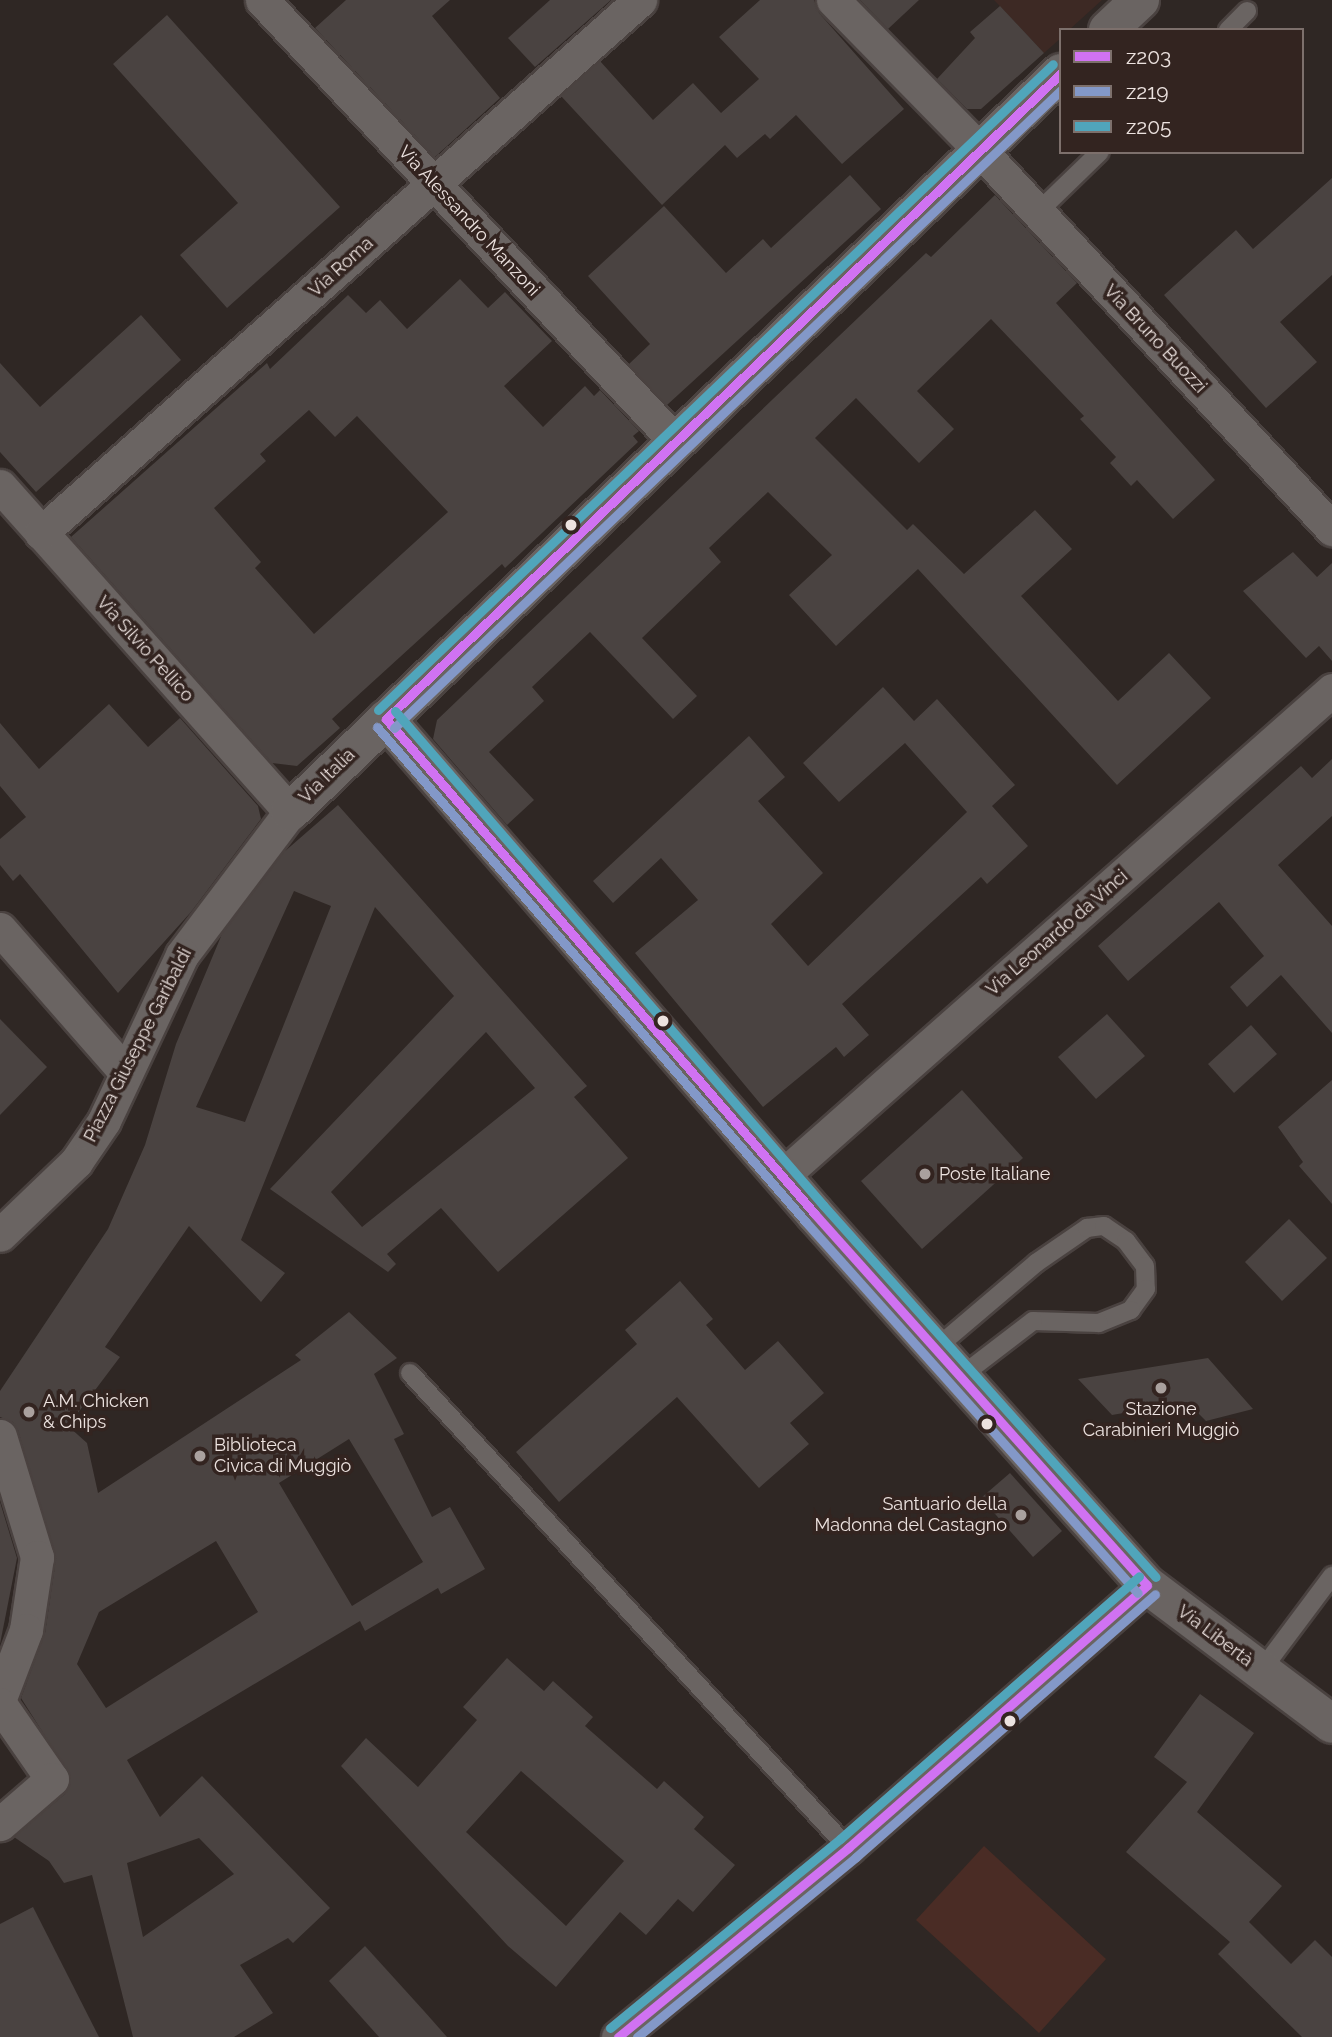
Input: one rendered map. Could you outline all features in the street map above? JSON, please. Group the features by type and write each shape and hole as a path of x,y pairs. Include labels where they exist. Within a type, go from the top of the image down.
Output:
{"street":[{"name":"Via Alessandro Manzoni","path":"262,0 676,442"},
{"name":"Via Roma","path":"41,533 640,0"},
{"name":"Via Bruno Buozzi","path":"833,0 979,149 1332,529"},
{"path":"1110,28 1140,0"},
{"name":"Via Italia","path":"290,812 1059,75"},
{"name":"Via Silvio Pellico","path":"0,486 290,812"},
{"name":"Via Leonardo da Vinci","path":"782,1176 1332,690"},
{"name":"Via Libertà","path":"386,719 782,1176 1147,1585 1332,1724"},
{"name":"Piazza Giuseppe Garibaldi","path":"0,1235 76,1162 104,1121 181,955 290,812"},
{"path":"0,929 125,1072"},
{"path":"0,1436 37,1557 26,1630 0,1698"},
{"path":"618,2037 848,1848 1147,1585"},
{"path":"0,1704 52,1779 0,1824"}],"lane":[{"path":"1230,28 1247,11"},
{"path":"1038,212 1098,154"},
{"path":"1104,1226 1126,1241 1145,1266 1146,1289 1131,1310 1100,1323 1033,1321 948,1363 1036,1263 1087,1228 1104,1226"},
{"path":"410,1373 848,1848"},
{"path":"1261,1671 1332,1576"}],"shaded area":[{"path":"994,0 1102,0 1071,28 1059,28 1059,40 1044,53"},
{"path":"984,1846 1106,1959 1039,2033 916,1920"}],"building":[{"path":"346,0 450,0 432,16 500,98 435,157 315,28"},
{"path":"550,0 611,0 535,67 508,38"},
{"path":"760,0 814,0 819,13 904,109 842,164 796,115 770,139 765,134 737,158 725,145 662,205 561,96 600,61 653,120 693,83 721,113 759,79 719,37"},
{"path":"860,0 919,0 888,29"},
{"path":"1000,6 1044,53 981,109 967,109 937,79 975,38 970,32"},
{"path":"167,15 340,207 227,308 180,255 238,203 113,64"},
{"path":"850,175 881,209 667,405 629,364 650,344 588,276 664,206 726,273 763,239 771,248"},
{"path":"1332,178 1332,275 1280,322 1317,362 1266,408 1164,295 1236,230 1253,249"},
{"path":"995,195 1077,283 1056,303 1215,480 1173,519 1137,480 1131,486 1110,463 1116,457 1080,419 1084,416 991,319 917,391 954,429 919,463 856,398 815,438 907,530 913,524 964,574 1035,510 1072,549 1021,596 1118,701 1169,653 1211,698 1117,785 918,569 836,646 789,595 832,555 768,492 709,548 721,562 642,638 697,696 673,719 590,632 532,687 544,701 489,752 534,800 507,825 433,739 437,720 926,253 931,257"},
{"path":"460,279 488,308 505,292 552,341 504,386 543,427 585,386 594,396 600,390 639,431 633,436 638,442 505,568 502,564 332,719 340,728 297,766 272,763 71,537 267,363 270,369 348,295 366,313 380,300 407,329","holes":["309,410 335,437 357,416 448,512 314,634 255,568 261,562 214,508 266,461 260,454"]},
{"path":"141,315 181,360 36,492 0,452 0,363 40,407"},
{"path":"1293,552 1317,577 1332,563 1332,661 1319,646 1306,658 1243,591"},
{"path":"883,687 914,721 937,699 1015,785 992,806 1028,846 987,884 981,877 842,1004 869,1035 844,1057 836,1047 763,1107 635,953 698,900 661,858 613,903 593,881 749,736 785,777 758,801 823,873 771,924 808,966 967,812 905,743 839,802 803,763"},
{"path":"109,704 148,747 180,718 258,806 261,819 191,912 118,993 20,874 13,881 0,865 0,839 26,817 0,786 0,723 39,769"},
{"path":"1332,759 1332,816 1278,865 1332,926 1332,1033 1281,975 1247,1007 1230,987 1264,956 1219,902 1128,981 1098,946 1301,766 1312,778"},
{"path":"338,805 587,1086 574,1097 628,1158 498,1272 441,1208 387,1254 396,1264 388,1272 270,1189 454,996 375,907 241,1240 285,1273 261,1302 189,1226 105,1347 120,1357 68,1426 87,1443 98,1493 301,1360 295,1355 349,1312 397,1358 374,1374 404,1434 394,1439 432,1517 450,1507 485,1569 441,1594 438,1588 365,1631 360,1621 127,1760 160,1817 202,1776 330,1908 293,1943 288,1938 240,1965 273,2013 234,2037 133,2037 92,1875 64,1883 49,1861 14,1837 65,1794 71,1777 21,1698 45,1633 56,1559 18,1430 13,1422 0,1417 0,1391 108,1229 145,1145 176,1044 222,934 284,852","holes":["294,891 331,906 245,1122 196,1107","486,1032 535,1088 362,1227 331,1192","349,1439 423,1562 352,1606 279,1483","216,1541 258,1612 106,1708 77,1664 99,1612","199,1838 234,1874 143,1937 127,1863"]},
{"path":"1107,1014 1145,1056 1096,1099 1058,1057"},
{"path":"0,1019 47,1067 0,1115"},
{"path":"1251,1025 1277,1054 1234,1093 1208,1064"},
{"path":"1332,1080 1332,1204 1299,1166 1303,1162 1278,1127"},
{"path":"962,1090 1023,1158 922,1249 861,1181"},
{"path":"1289,1219 1327,1258 1282,1301 1245,1262"},
{"path":"680,1281 713,1319 706,1325 745,1370 778,1341 824,1393 790,1423 809,1444 759,1488 677,1397 559,1502 516,1452 637,1344 625,1330"},
{"name":"Stazione Carabinieri Muggiò","path":"1208,1358 1253,1409 1206,1421 1187,1402 1112,1415 1078,1379"},
{"name":"Santuario della Madonna del Castagno","path":"1010,1473 1062,1531 1033,1557 981,1498"},
{"path":"0,1502 17,1558 0,1644"},
{"path":"507,1658 544,1691 553,1681 593,1717 585,1726 657,1789 664,1781 704,1817 694,1829 735,1865 693,1912 678,1899 646,1935 620,1912 556,1987 508,1946 341,1766 366,1738 418,1787 477,1720 463,1707","holes":["521,1771 624,1861 566,1926 466,1832"]},
{"path":"1200,1694 1254,1733 1197,1812 1282,1886 1249,1922 1291,1964 1315,1940 1332,1957 1332,2037 1302,2037 1218,1954 1230,1942 1126,1852 1187,1782 1154,1757"},
{"path":"33,1907 99,2037 0,2037 0,1924"},
{"path":"365,1946 447,2037 379,2037 329,1981"}],"transit line":[{"name":"z205","path":"378,710 1053,64"},
{"name":"z203","path":"386,719 1059,75"},
{"name":"z219","path":"394,728 1059,92"},
{"name":"z205","path":"395,711 823,1205 1156,1577"},
{"name":"z203","path":"386,719 814,1213 1147,1585"},
{"name":"z219","path":"377,727 805,1221 1138,1593"},
{"name":"z205","path":"610,2028 840,1839 1139,1576"},
{"name":"z203","path":"618,2037 848,1848 1147,1585"},
{"name":"z219","path":"637,2037 856,1857 1155,1594"}],"place":[{"name":"Poste Italiane","path":"925,1174"},
{"name":"Stazione Carabinieri Muggiò","path":"1161,1388"},
{"name":"A.M. Chicken & Chips","path":"29,1412"},
{"name":"Biblioteca Civica di Muggiò","path":"200,1456"},
{"name":"Santuario della Madonna del Castagno","path":"1021,1515"}]}
